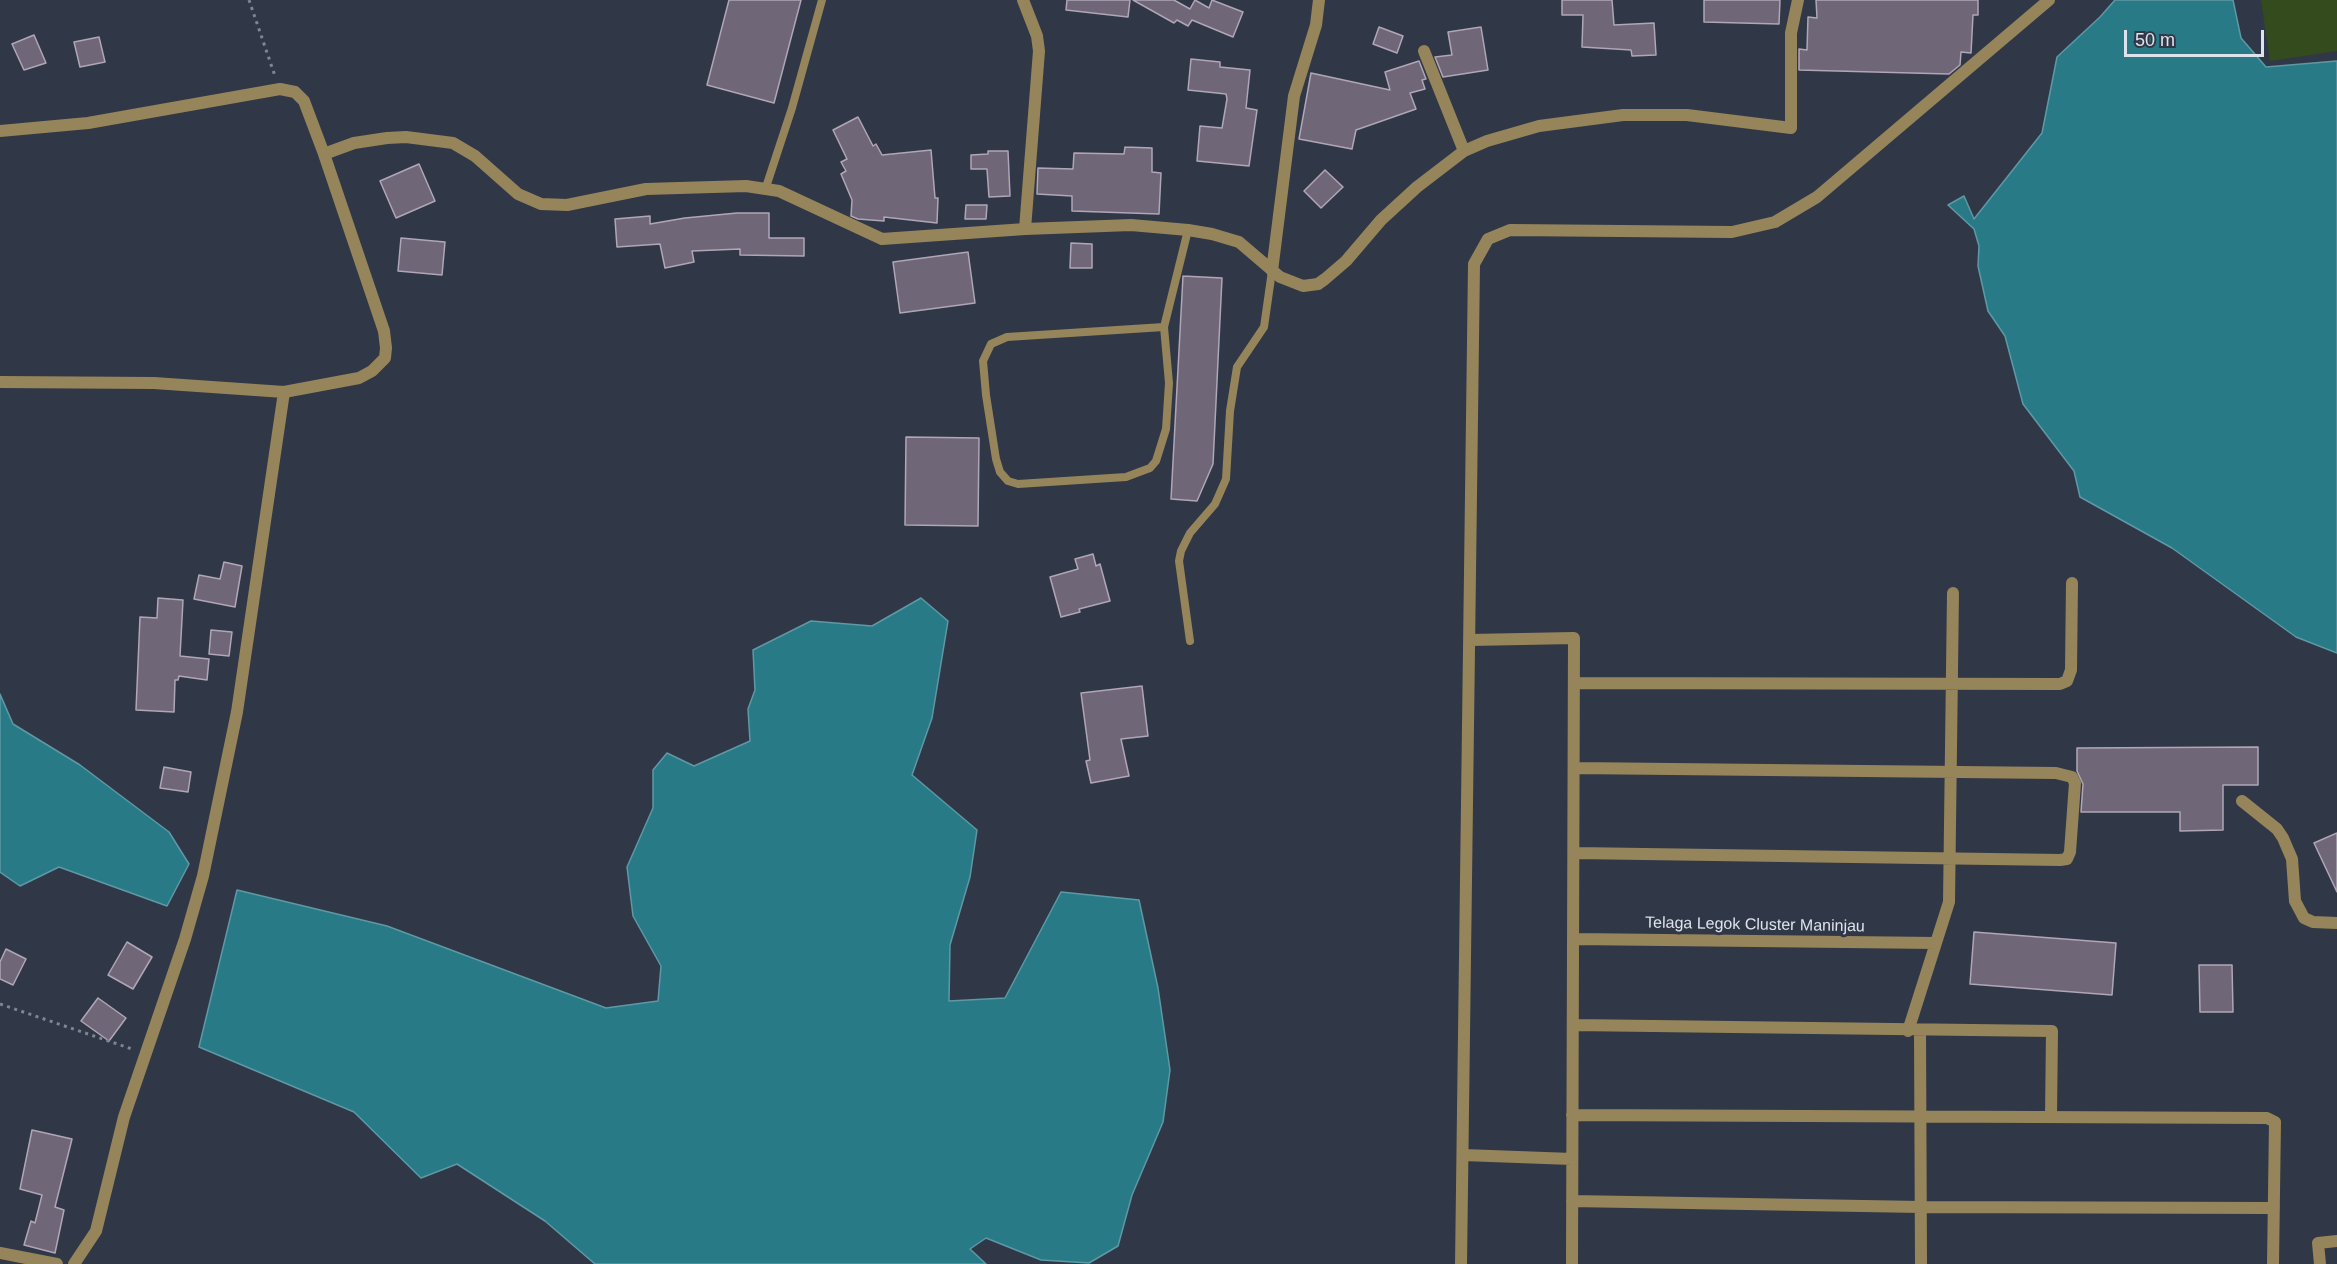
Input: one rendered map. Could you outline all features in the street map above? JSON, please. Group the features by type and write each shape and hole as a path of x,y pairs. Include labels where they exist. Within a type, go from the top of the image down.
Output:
{"street":[{"path":"1023,0 1037,36 1039,51 1025,229"},
{"path":"1272,271 1294,96 1316,25 1319,0"},
{"path":"324,154 354,143 387,138 414,138 453,143 475,156 518,194 541,204 555,206 567,206 646,189 713,186 766,187 794,197 882,239 1025,229 1131,225 1188,230 1239,242 1272,271 1295,285 1318,284 1346,261 1396,204 1464,151 1539,126 1596,117 1668,114 1791,128 1791,33 1798,0"},
{"path":"1461,1264 1474,264 1488,239 1510,230 1732,232 1775,222 1817,197 2049,0"},
{"path":"1424,51 1464,151"},
{"path":"0,131 88,123 280,89 295,92 304,101 324,154 384,332 386,348 380,364 359,378 284,393 154,383 0,382"},
{"path":"74,1264 96,1231 124,1117 144,1053 185,939 214,831 237,712 284,393"},
{"path":"1576,683 2060,684 2067,681 2071,670 2072,583"},
{"path":"1921,1264 1920,1116 1914,1031 1936,943 1949,902 1953,593"},
{"path":"1470,640 1574,638 1576,683 1572,1264"},
{"path":"1575,768 2056,773 2072,777 2075,783 2067,859 1575,853"},
{"path":"2242,801 2277,829 2283,838 2292,859 2295,901 2304,918 2313,922 2337,923"},
{"name":"Telaga Legok Cluster Maninjau","path":"1574,939 1936,943"},
{"path":"1573,1024 1914,1031 2052,1031 2051,1117"},
{"path":"1572,1115 2267,1118 2275,1122 2273,1264"},
{"path":"1463,1155 1572,1159"},
{"path":"1572,1202 1921,1207 2274,1208"},
{"path":"2320,1264 2318,1243 2337,1241"},
{"path":"0,1253 57,1264"}],"lane":[{"path":"766,187 792,108 822,0"},
{"path":"1164,327 1007,337 990,344 983,361 986,396 996,459 1000,472 1008,481 1018,484 1126,477 1150,468 1156,461 1166,429 1169,383 1164,327 1188,230"},
{"path":"1190,641 1179,561 1191,533 1215,504 1226,479 1230,411 1237,367 1264,327 1272,271"}],"path":[{"path":"249,0 280,89"},
{"path":"0,1004 144,1053"}],"green space":[{"path":"2261,0 2337,0 2337,51 2270,61"}],"water":[{"path":"2115,0 2233,0 2241,38 2266,67 2337,61 2337,653 2296,637 2172,548 2080,497 2074,471 2023,404 2005,336 1988,311 1978,266 1979,246 1974,229 1948,205 1964,196 1974,219 2042,133 2057,57"},
{"path":"921,598 948,621 932,718 912,775 977,830 970,877 950,945 949,1001 1005,998 1061,892 1139,900 1158,988 1170,1070 1163,1122 1132,1195 1118,1246 1089,1263 1041,1260 986,1238 970,1249 986,1264 595,1264 545,1221 457,1164 421,1178 354,1112 199,1047 237,890 387,926 606,1008 658,1001 661,966 633,916 627,867 653,808 653,770 667,753 694,766 750,741 748,709 755,690 753,650 811,621 872,626"},
{"path":"0,694 13,724 80,765 169,832 189,864 167,906 59,867 20,886 0,872"}],"building":[{"path":"729,0 801,0 774,103 707,85"},
{"path":"1067,0 1130,0 1128,17 1066,10"},
{"path":"1133,0 1174,0 1190,9 1195,0 1209,8 1212,0 1243,12 1233,37 1192,20 1188,26 1177,20 1174,23"},
{"path":"1562,0 1612,0 1614,25 1654,23 1656,55 1632,56 1631,50 1582,47 1583,15 1562,15"},
{"path":"1704,0 1780,0 1779,24 1704,22"},
{"path":"1816,0 1978,0 1978,15 1973,15 1971,53 1961,52 1960,65 1949,74 1799,70 1799,49 1807,50 1808,17 1817,18"},
{"path":"1379,27 1403,36 1397,53 1373,44"},
{"path":"1481,27 1488,70 1443,77 1435,57 1452,55 1448,32"},
{"path":"34,35 46,63 24,70 12,44"},
{"path":"99,37 105,62 80,67 74,42"},
{"path":"1191,59 1220,62 1220,67 1250,70 1246,108 1257,110 1249,166 1197,161 1200,126 1222,128 1227,99 1226,94 1188,90"},
{"path":"1419,61 1426,79 1422,80 1425,89 1410,93 1416,109 1356,130 1352,149 1299,139 1311,73 1390,90 1385,72"},
{"path":"858,117 873,146 876,144 882,155 931,150 935,198 938,198 937,223 884,217 884,221 858,219 851,216 852,200 841,174 846,171 841,162 847,159 833,130"},
{"path":"1125,147 1152,148 1152,172 1161,173 1159,214 1072,211 1072,196 1037,194 1038,168 1073,169 1074,153 1124,154"},
{"path":"988,151 1008,151 1010,196 989,197 987,169 971,169 971,155 988,154"},
{"path":"419,164 435,201 396,218 380,181"},
{"path":"1325,170 1343,187 1321,208 1304,191"},
{"path":"966,205 987,205 986,219 965,219"},
{"path":"737,213 769,213 769,238 804,238 804,256 740,255 740,249 692,251 694,262 665,268 660,244 617,247 615,219 650,216 650,224"},
{"path":"401,238 445,242 442,275 398,271"},
{"path":"1071,243 1092,244 1092,268 1070,268"},
{"path":"968,252 975,303 900,313 893,262"},
{"path":"1183,276 1222,278 1213,464 1197,501 1171,499"},
{"path":"906,437 979,438 978,526 905,525"},
{"path":"1093,554 1096,566 1100,564 1110,601 1079,609 1080,612 1061,617 1050,577 1078,569 1075,559"},
{"path":"224,562 242,566 235,607 194,599 199,575 220,579"},
{"path":"158,598 183,600 180,656 209,659 207,680 179,676 178,680 175,680 174,712 136,710 140,617 157,618"},
{"path":"211,630 232,632 229,656 209,654"},
{"path":"1142,686 1148,736 1121,739 1129,776 1091,783 1086,761 1090,760 1081,693"},
{"path":"2258,747 2258,785 2223,785 2223,830 2180,831 2180,812 2081,812 2083,784 2077,771 2077,748"},
{"path":"164,767 191,772 188,792 160,788"},
{"path":"2337,833 2337,892 2314,843"},
{"path":"1974,932 2116,943 2112,995 1970,984"},
{"path":"127,942 152,957 133,989 108,975"},
{"path":"6,949 26,959 13,985 0,979 0,962"},
{"path":"2199,965 2232,965 2233,1012 2200,1012"},
{"path":"98,998 126,1018 109,1041 81,1021"},
{"path":"32,1130 72,1139 55,1207 64,1210 55,1253 24,1245 31,1221 35,1223 42,1195 20,1189"}]}
